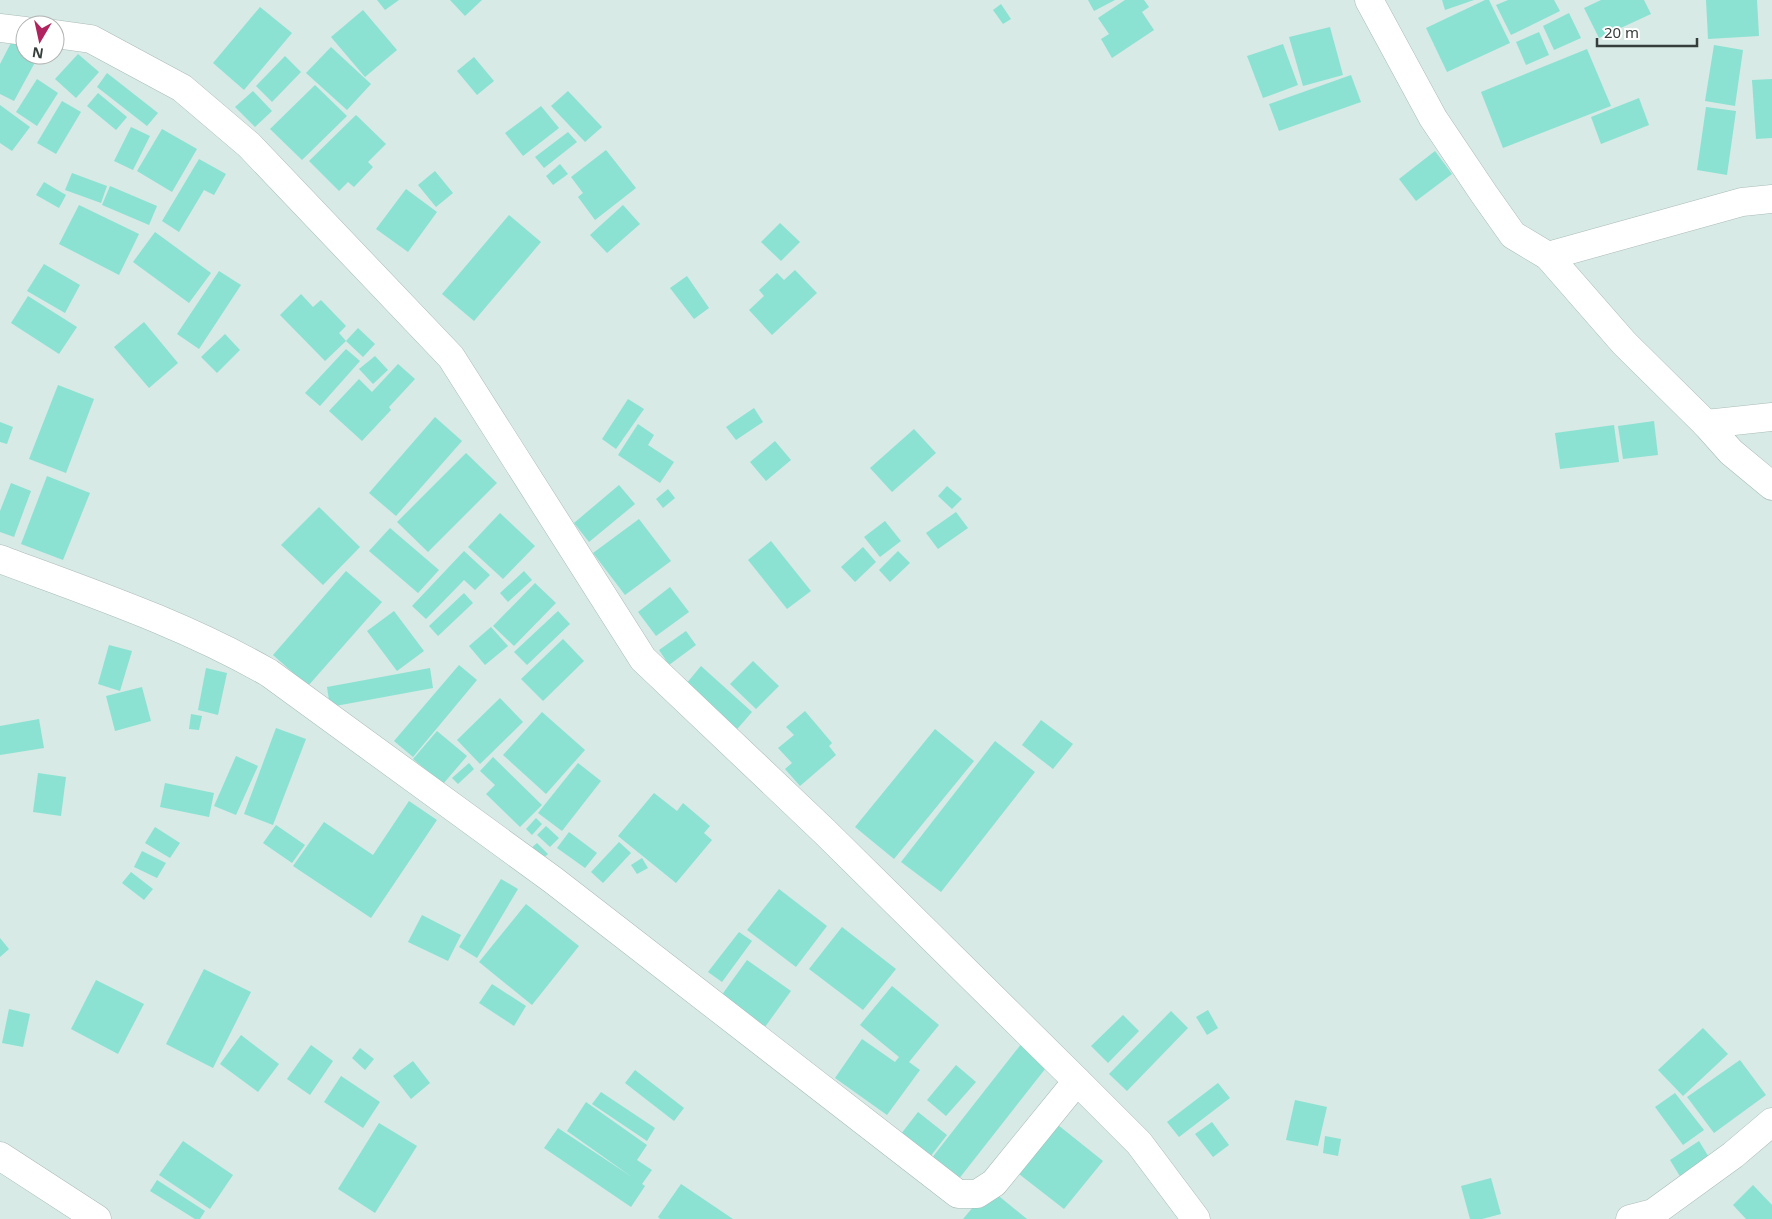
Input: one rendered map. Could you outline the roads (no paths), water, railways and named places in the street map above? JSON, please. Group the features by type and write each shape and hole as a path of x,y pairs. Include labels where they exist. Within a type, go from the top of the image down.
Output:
{"street":[{"path":"1369,0 1433,118 1513,235 1548,256 1624,342 1706,424 1731,452 1772,486"},
{"path":"0,28 15,30"},
{"path":"65,35 91,38 182,88 249,145 451,357 643,659 824,832 1139,1143 1196,1219"},
{"path":"1548,256 1742,202 1772,199"},
{"path":"1706,424 1772,417"},
{"path":"0,559 156,617 233,652 268,673 553,880 958,1194 977,1194 994,1183 1077,1081"},
{"path":"1630,1219 1653,1214 1733,1155 1772,1122"},
{"path":"0,1156 97,1219"}]}
